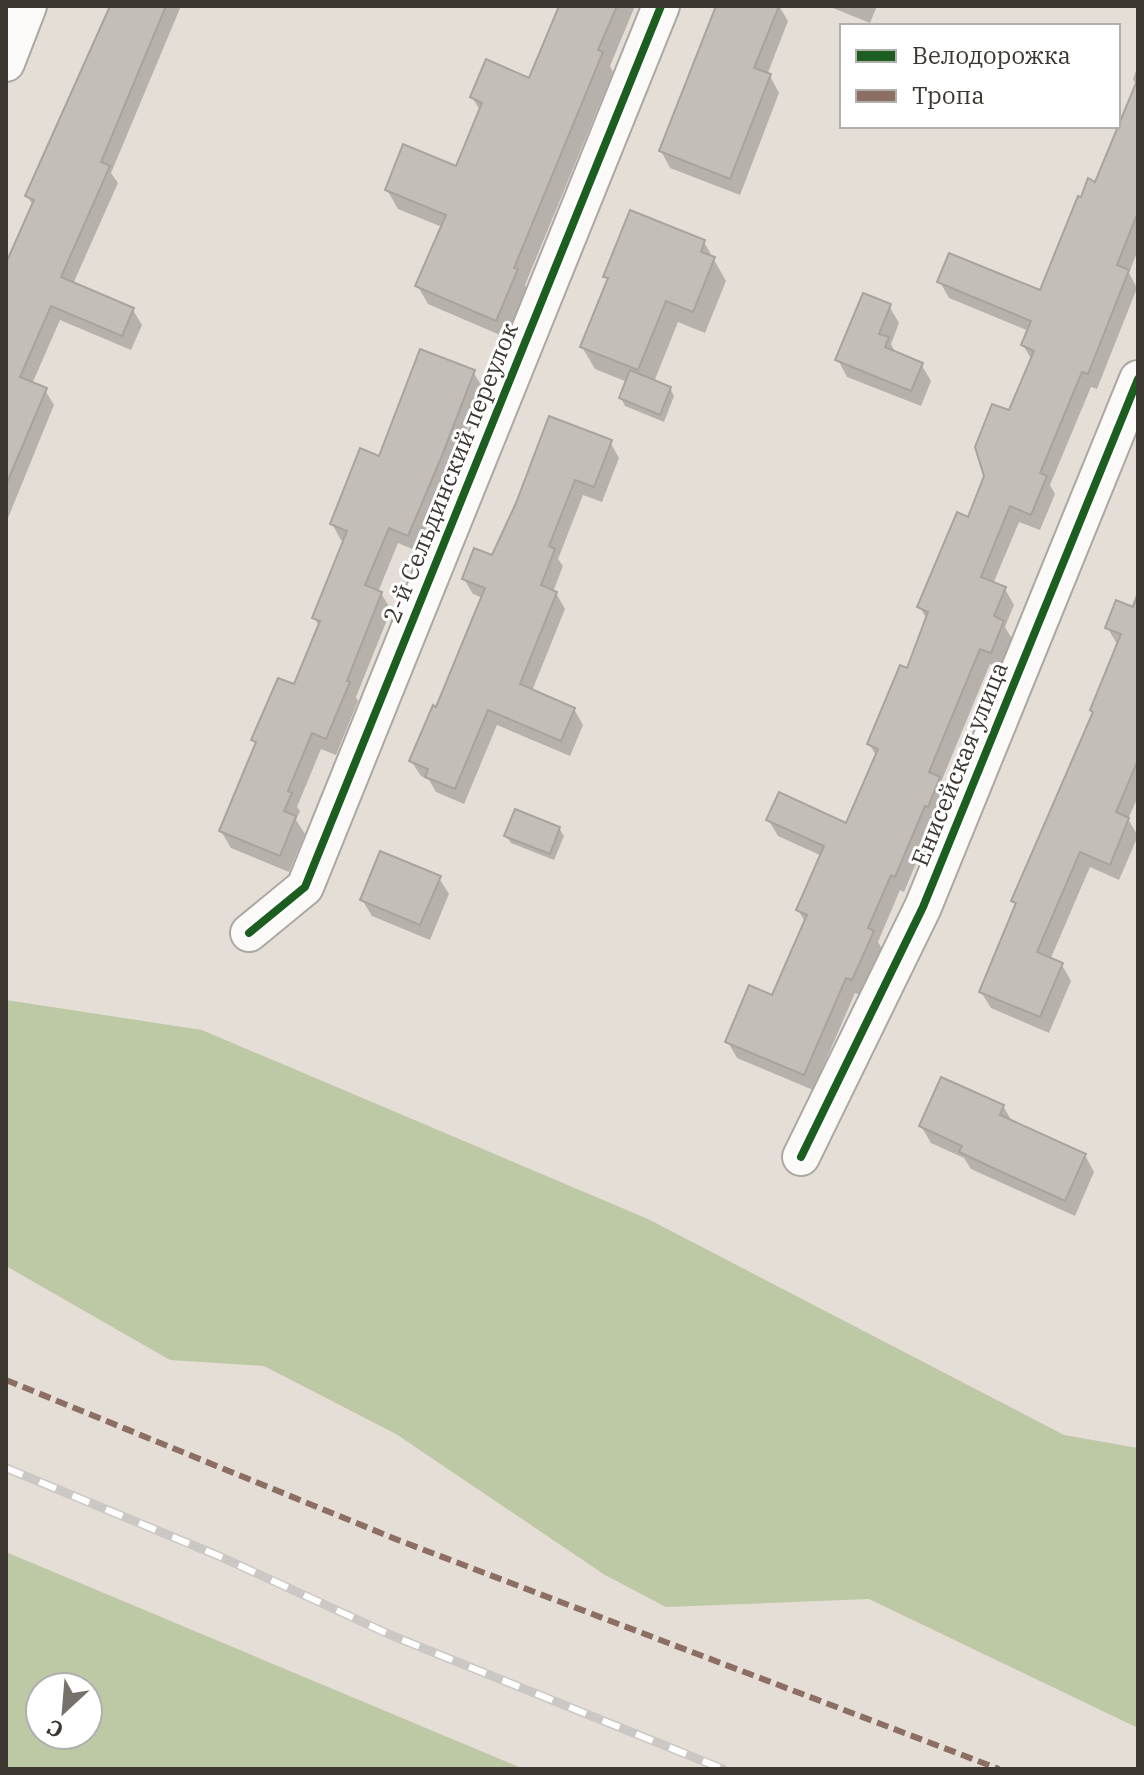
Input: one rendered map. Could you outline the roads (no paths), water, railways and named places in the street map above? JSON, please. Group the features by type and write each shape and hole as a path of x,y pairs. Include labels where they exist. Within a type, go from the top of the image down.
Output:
{"street":[{"path":"6,63 28,6"},
{"name":"2-й Сельдинский переулок","path":"249,933 305,887 661,6"},
{"name":"Енисейская улица","path":"801,1157 923,907 1138,379"}],"railway":[{"path":"6,1468 219,1556 393,1636 723,1769"}]}
